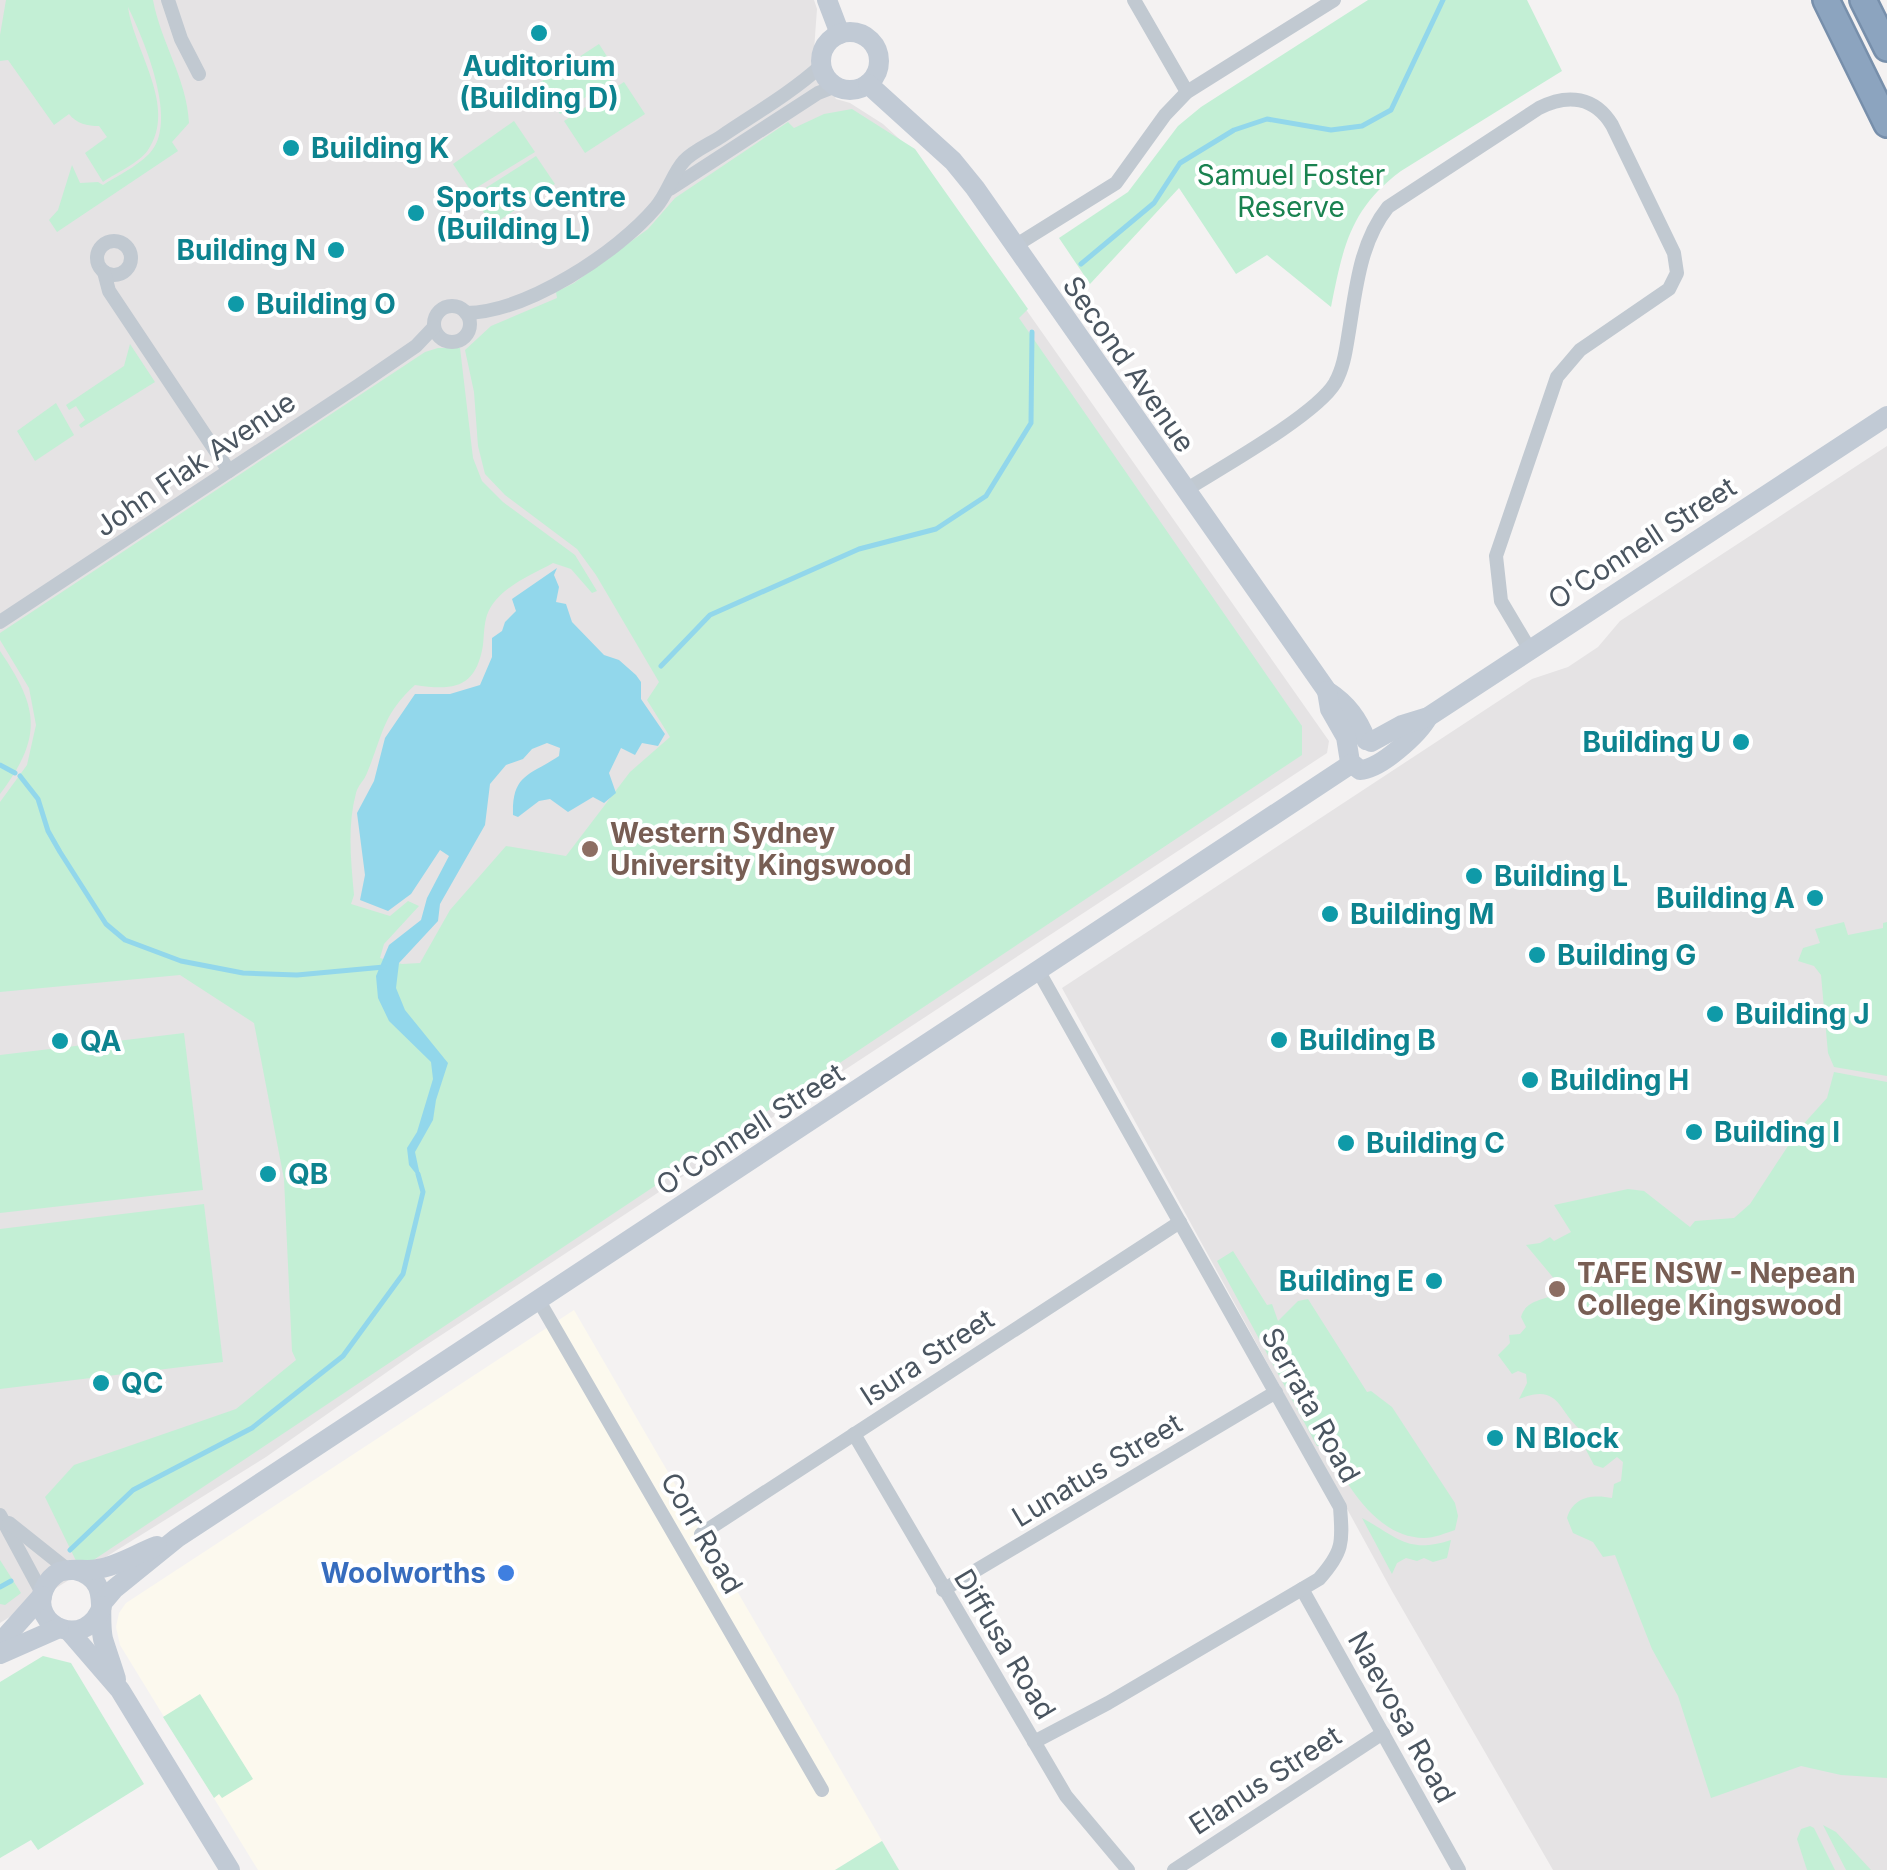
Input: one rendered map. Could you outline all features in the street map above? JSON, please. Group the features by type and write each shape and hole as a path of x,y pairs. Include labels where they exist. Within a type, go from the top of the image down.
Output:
{"highway":[{"path":"1826,0 1887,124"},
{"path":"1864,0 1887,48"}],"street":[{"path":"168,0 180,39 198,74"},
{"path":"826,0 840,34"},
{"path":"1134,0 1187,92"},
{"path":"1013,246 1116,183 1165,115 1187,92 1334,0"},
{"path":"489,312 442,308 435,316 438,333 461,340 489,312 537,294 590,261 640,223 670,189 685,160 822,66 827,43 840,34 858,33 877,51 878,69 868,84 852,90 829,81 822,66"},
{"name":"Second Avenue","path":"868,84 965,174 1184,491 1328,691 1343,702 1359,723 1359,749"},
{"path":"670,189 810,98 836,86"},
{"path":"1184,491 1303,414 1329,392 1341,370 1360,264 1375,226 1388,208 1539,108 1564,99 1586,100 1602,110 1612,126 1674,252 1677,274 1669,289 1580,350 1556,377 1496,556 1501,601 1530,650"},
{"path":"104,272 109,291 229,471"},
{"path":"466,312 470,328"},
{"name":"John Flak Avenue","path":"0,622 438,333"},
{"name":"O'Connell Street","path":"0,1654 64,1630 86,1628 114,1590 177,1538 1039,972 1359,749 1402,725 1428,717 1887,416"},
{"name":"O'Connell Street","path":"1359,749 1378,750 1376,764 1412,736 1428,717"},
{"name":"Serrata Road","path":"1034,1742 1319,1579 1337,1559 1343,1540 1340,1508 1039,972"},
{"name":"Isura Street","path":"701,1534 1180,1222"},
{"name":"Corr Road","path":"539,1300 822,1790"},
{"name":"Lunatus Street","path":"943,1590 1276,1392"},
{"name":"Diffusa Road","path":"854,1434 1066,1796 1128,1870"},
{"path":"0,1515 71,1570 92,1577 102,1593 102,1636 120,1690"},
{"path":"0,1515 42,1594 45,1615 120,1690 230,1870"},
{"name":"O'Connell Street","path":"71,1570 98,1570 177,1538"},
{"path":"0,1643 52,1577 71,1570"},
{"name":"Naevosa Road","path":"1302,1589 1459,1870"},
{"name":"Elanus Street","path":"1174,1870 1383,1734"}],"shaded area":[{"name":"Western Sydney University Kingswood","path":"0,0 814,0 817,9 813,64 836,99 850,103 883,124 919,157 1329,741 1327,753 417,1351 266,1457 0,1623"},
{"name":"TAFE NSW - Nepean College Kingswood","path":"1887,446 1887,1870 1553,1870 1392,1591 1062,988 1532,679 1568,667 1598,647 1620,621"},
{"path":"574,1310 882,1841 835,1870 258,1870 120,1645 116,1627 119,1613 126,1603"}],"green space":[{"path":"6,0 153,0 187,107 189,123 172,142 178,151 57,232 49,220 58,210 72,165 80,183 103,185 149,154 158,140 161,123 156,82 128,7 156,97 156,133 144,155 103,182 85,153 107,137 99,126 82,124 69,114 54,125 8,60 0,61"},
{"name":"Samuel Foster Reserve","path":"1368,0 1527,0 1562,71 1384,185 1351,231 1331,307 1267,255 1236,274 1179,188 1090,284 1059,238 1128,192 1178,126 1201,107"},
{"path":"599,44 619,75 560,114 539,83"},
{"path":"624,82 645,114 585,153 564,121"},
{"name":"Western Sydney University Kingswood","path":"852,109 915,149 1028,309 1019,318 1302,726 1302,755 80,1569 45,1497 74,1465 236,1409 296,1360 292,1351 284,1179 254,1023 180,975 0,992 0,802 27,765 36,725 29,688 0,640 0,633 425,352 460,348 473,458 482,481 503,502 575,555 597,591 592,593 571,569 553,563 515,584 498,597 487,615 480,659 469,678 452,686 415,685 385,726 353,806 351,904 390,916 408,901 419,906 384,944 380,958 402,964 420,963 450,910 506,846 566,856 630,772 670,737 647,700 659,682 596,575 577,549 505,495 485,474 465,350 491,326 557,298 556,292 648,229 675,198 788,122 794,128 824,114"},
{"path":"514,121 535,152 471,191 453,164"},
{"path":"536,156 555,184 492,225 473,196"},
{"path":"130,344 155,382 81,428 79,425 85,420 76,406 69,410 66,405 124,366"},
{"path":"56,403 74,435 35,461 17,431"},
{"path":"0,651 22,689 31,722 24,756 0,794"},
{"path":"1844,922 1848,935 1883,928 1887,922 1887,1076 1834,1067 1828,1053 1821,975 1814,966 1798,961 1803,948 1820,943 1815,929"},
{"path":"184,1033 203,1190 0,1213 0,1055"},
{"path":"1834,1072 1887,1082 1887,1778 1841,1775 1801,1766 1711,1798 1678,1696 1652,1649 1615,1555 1603,1557 1593,1542 1573,1533 1567,1518 1579,1501 1597,1496 1612,1498 1614,1484 1621,1481 1623,1462 1617,1457 1603,1468 1594,1465 1583,1432 1557,1402 1543,1394 1519,1399 1527,1383 1526,1374 1512,1374 1498,1355 1510,1343 1509,1335 1520,1334 1526,1327 1521,1317 1523,1311 1558,1293 1556,1281 1526,1245 1550,1237 1554,1241 1571,1232 1554,1205 1628,1189 1644,1191 1690,1227 1695,1221 1734,1218 1750,1204 1799,1129 1827,1098"},
{"path":"204,1204 223,1362 0,1389 0,1229"},
{"path":"1233,1251 1267,1305 1272,1304 1278,1321 1298,1301 1308,1299 1367,1392 1392,1407 1455,1503 1455,1530 1428,1538 1391,1528 1364,1505 1324,1446 1317,1446 1217,1261"},
{"path":"1362,1518 1404,1542 1424,1545 1451,1540 1447,1558 1433,1562 1406,1558 1397,1563 1392,1574"},
{"path":"0,1560 21,1593 5,1605 0,1604"},
{"path":"43,1656 71,1663 144,1784 38,1850 31,1840 0,1858 0,1682"},
{"path":"200,1694 253,1779 222,1798 219,1794 214,1798 163,1717"},
{"path":"1823,1825 1836,1832 1871,1870 1846,1870"},
{"path":"1810,1826 1835,1870 1807,1870 1797,1839 1801,1829"},
{"path":"882,1841 899,1870 835,1870"}],"water":[{"path":"557,568 556,602 566,604 572,622 604,655 619,660 636,675 641,682 641,699 665,734 658,746 642,743 635,755 621,748 609,773 616,793 604,803 593,797 568,812 550,799 539,801 518,817 513,815 519,784 559,756 560,748 547,743 506,765 490,784 485,825 440,904 438,921 399,963 396,988 405,1010 448,1063 433,1120 415,1152 421,1180 409,1165 407,1148 417,1132 433,1079 431,1062 389,1021 378,998 376,976 389,945 421,920 427,898 449,856 440,850 411,894 388,911 360,900 365,875 357,813 374,781 385,738 415,694 450,694 480,685 492,657 492,638 516,611 512,599"}],"waterway":[{"path":"1081,264 1154,203 1180,163 1234,130 1267,119 1331,130 1362,126 1391,110 1443,0"},
{"path":"661,666 710,615 859,549 936,529 986,496 1031,423 1032,332"},
{"path":"0,765 15,773"},
{"path":"20,776 38,799 48,831 106,924 125,940 181,961 243,973 297,975 384,967"},
{"path":"70,1550 133,1490 252,1428 343,1356 403,1274 423,1192 418,1174"},
{"path":"0,1587 11,1581"}],"place":[{"name":"Auditorium (Building D)","path":"539,33"},
{"name":"Building K","path":"291,148"},
{"name":"Sports Centre (Building L)","path":"416,213"},
{"name":"Building N","path":"336,250"},
{"name":"Building O","path":"236,304"},
{"name":"Building U","path":"1741,742"},
{"name":"Western Sydney University Kingswood","path":"590,849"},
{"name":"Building L","path":"1474,876"},
{"name":"Building A","path":"1815,898"},
{"name":"Building M","path":"1330,914"},
{"name":"Building G","path":"1537,955"},
{"name":"Building J","path":"1715,1014"},
{"name":"Building B","path":"1279,1040"},
{"name":"QA","path":"60,1041"},
{"name":"Building H","path":"1530,1080"},
{"name":"Building I","path":"1694,1132"},
{"name":"Building C","path":"1346,1143"},
{"name":"QB","path":"268,1174"},
{"name":"Building E","path":"1434,1281"},
{"name":"TAFE NSW - Nepean College Kingswood","path":"1557,1289"},
{"name":"QC","path":"101,1383"},
{"name":"N Block","path":"1495,1438"},
{"name":"Woolworths","path":"506,1573"}]}
